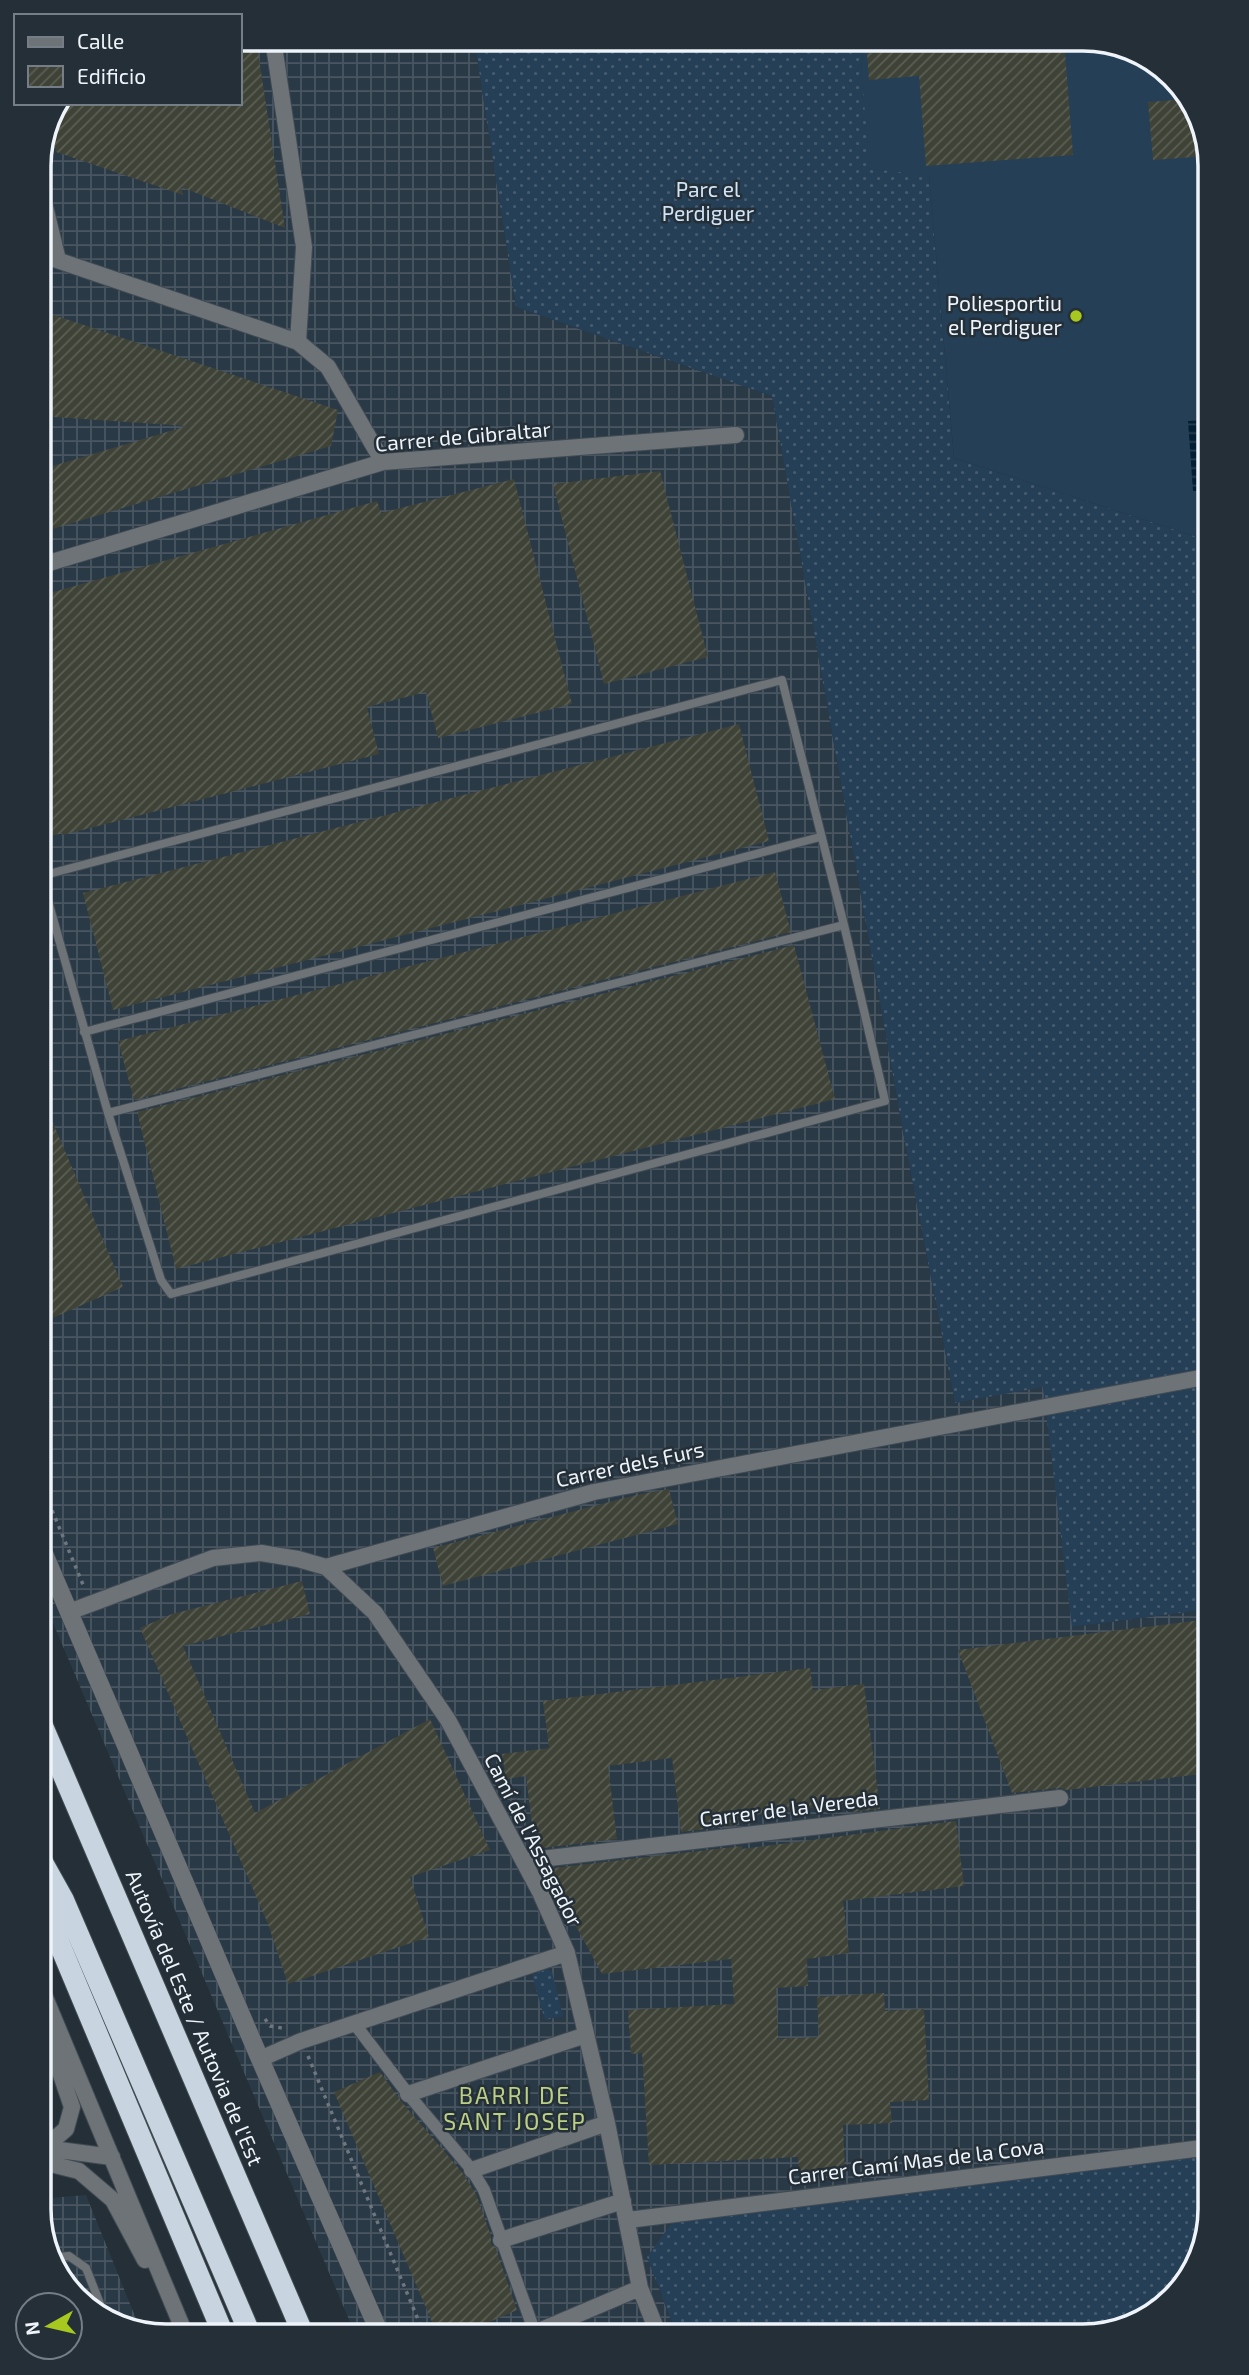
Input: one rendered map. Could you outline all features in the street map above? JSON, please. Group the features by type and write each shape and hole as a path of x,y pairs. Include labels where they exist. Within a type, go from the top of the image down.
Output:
{"highway":[{"name":"Autovía del Este / Autovia de l'Est","path":"51,1748 299,2324"},
{"path":"51,1878 63,1899 246,2324"},
{"path":"51,1924 219,2324"}],"street":[{"path":"275,51 304,247 298,342"},
{"path":"51,231 58,260"},
{"path":"51,258 298,342 328,367 383,462"},
{"name":"Carrer de Gibraltar","path":"51,562 383,462 736,435"},
{"name":"Carrer dels Furs","path":"326,1567 594,1492 1198,1378"},
{"path":"69,1612 213,1558 261,1553 326,1567"},
{"name":"Camí de l'Assagador","path":"326,1567 375,1613 447,1720 540,1892 567,1953 607,2123 640,2288 654,2324"},
{"path":"51,1571 376,2324"},
{"name":"Carrer de la Vereda","path":"524,1861 1060,1798"},
{"path":"260,2059 301,2040 567,1953"},
{"path":"51,2015 181,2324"},
{"path":"354,2023 408,2094 472,2170 484,2190 528,2324"},
{"path":"408,2094 586,2035"},
{"path":"51,2038 72,2107 66,2129 51,2143"},
{"path":"472,2170 607,2123"},
{"name":"Carrer Camí Mas de la Cova","path":"628,2220 1198,2149"},
{"path":"51,2154 112,2157"},
{"path":"51,2158 79,2171 113,2200 180,2324"},
{"path":"501,2240 623,2201"},
{"path":"557,2324 640,2288"}],"lane":[{"path":"51,873 782,680 885,1101 171,1294 161,1280 108,1113 51,915"},
{"path":"84,1032 820,836"},
{"path":"108,1113 844,925"},
{"path":"61,2257 69,2256 86,2269 100,2303"}],"path":[{"path":"51,1507 84,1584 88,1605"},
{"path":"263,2017 270,2026 297,2032 420,2324"}],"shaded area":[{"path":"242,51 476,51 516,307 772,396 903,1132 955,1403 1043,1386 1073,1627 1198,1611 1198,2157 647,2257 672,2324 351,2324 51,1618 51,158 55,136 69,105 242,105"},
{"path":"1188,421 1198,421 1198,491 1193,491"},
{"path":"86,2195 137,2320 102,2305 74,2279 59,2253 51,2198"}],"green space":[{"name":"Parc el Perdiguer","path":"476,51 864,51 861,67 929,174 954,458 1198,537 1198,1611 1072,1627 1043,1387 955,1403 903,1132 772,396 516,307"},
{"name":"Poliesportiu el Perdiguer","path":"864,51 1091,51 1106,53 1134,63 1159,79 1175,96 1190,122 1196,143 1198,166 1198,537 954,458 929,175 870,169 861,67"},
{"path":"547,1969 552,1972 563,2016 545,2020 532,1975"},
{"path":"1198,2156 1197,2224 1194,2239 1179,2273 1159,2296 1147,2305 1127,2316 1106,2322 672,2324 647,2257 674,2220"}],"building":[{"path":"242,51 258,51 285,228 181,187 183,195 56,152 55,136 69,105 242,105"},
{"path":"1065,51 1073,155 926,166 919,76 869,80 867,53"},
{"path":"1177,100 1190,122 1197,157 1153,160 1148,102"},
{"path":"51,314 338,410 331,446 51,529 51,466 187,426 51,417"},
{"path":"660,471 708,657 604,684 553,484"},
{"path":"514,479 572,704 438,738 426,692 367,707 379,754 51,836 51,593 377,501 381,513"},
{"path":"739,724 769,841 113,1010 83,893"},
{"path":"775,872 791,932 134,1100 118,1041"},
{"path":"794,945 835,1099 176,1269 137,1112"},
{"path":"51,1118 123,1287 51,1319"},
{"path":"669,1489 678,1524 443,1586 433,1548 636,1495"},
{"path":"302,1581 310,1614 183,1646 255,1813 430,1719 490,1850 410,1877 429,1937 288,1984 268,1924 140,1628 172,1614"},
{"path":"1198,1620 1198,1774 1067,1790 1059,1788 1012,1793 958,1650"},
{"path":"810,1668 813,1690 864,1684 880,1809 853,1812 851,1803 738,1817 739,1825 681,1832 672,1758 608,1766 617,1839 535,1849 526,1776 506,1779 502,1754 549,1748 543,1701"},
{"path":"956,1821 964,1886 843,1901 849,1953 807,1959 808,1986 776,1988 778,2039 819,2037 817,1997 884,1993 885,2011 924,2009 929,2100 890,2102 892,2123 843,2125 845,2173 799,2176 798,2157 649,2165 642,2053 631,2054 628,2010 734,2004 731,1959 602,1974 545,1869 742,1846 742,1849"},
{"path":"380,2072 401,2101 462,2172 476,2194 491,2236 491,2244 496,2249 517,2310 485,2324 433,2324 334,2092"}],"place":[{"name":"Poliesportiu el Perdiguer","path":"1076,316"}],"district":[{"name":"BARRI DE SANT JOSEP","path":"515,2109"}]}
